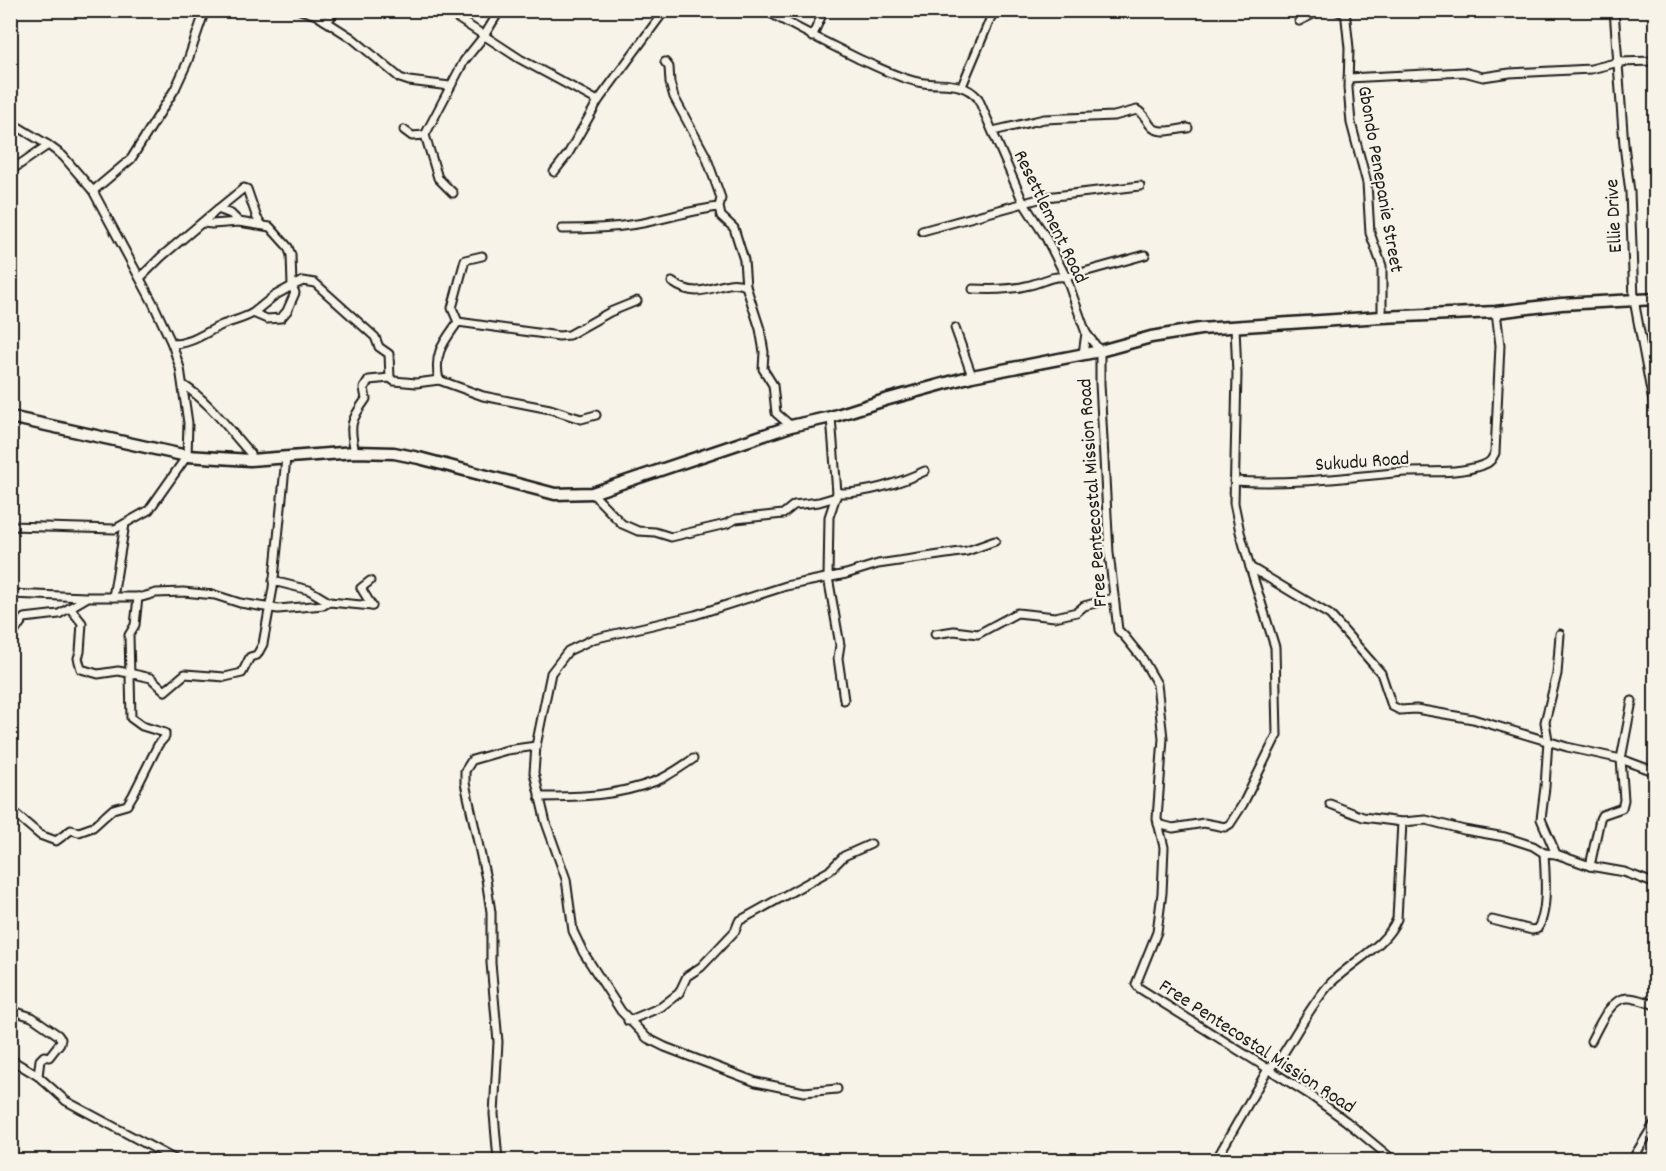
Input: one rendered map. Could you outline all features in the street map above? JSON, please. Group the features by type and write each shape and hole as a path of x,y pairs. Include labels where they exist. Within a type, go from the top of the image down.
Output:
{"main road":[{"path":"10,417 187,456 250,460 355,452 394,453 555,494 592,493 791,426 831,417 885,399 972,376 1100,351 1151,337 1200,329 1496,312 1561,304 1656,299"}],"street":[{"path":"93,191 111,174 126,165 175,89 206,10"},
{"path":"300,10 316,15 352,38 400,78 450,86"},
{"path":"324,20 330,18 336,10"},
{"path":"445,10 520,59 598,101"},
{"path":"453,193 438,178 425,135 464,61 484,36 500,10"},
{"path":"554,172 568,154 598,101 665,10"},
{"path":"765,10 812,37 881,69 918,82 962,86 994,10"},
{"path":"812,37 824,10"},
{"path":"1299,21 1321,10"},
{"path":"1335,10 1345,12"},
{"name":"Ellie Drive","path":"1614,10 1624,145 1630,192 1634,300 1656,418"},
{"name":"Gbondo Penepanie Street","path":"1345,12 1349,48 1351,123 1367,183 1370,233 1382,266 1382,317"},
{"path":"1348,78 1464,72 1483,77 1510,73 1591,69 1619,62 1655,60"},
{"path":"665,62 669,67 674,97 710,166 721,198 719,207 721,216 734,228 744,260 746,286 760,329 764,352 763,369 773,385 776,412 791,426"},
{"name":"Resettlement Road","path":"962,86 971,89 978,98 1023,202 1045,236 1066,277 1086,333 1100,351"},
{"path":"993,131 1044,119 1114,116 1137,110 1143,113 1152,129 1158,132 1188,128"},
{"path":"10,122 48,145 76,170 93,191 140,278 172,344 183,385 188,423 187,456 149,510 125,524 116,529 10,525"},
{"path":"404,130 412,136 425,135"},
{"path":"10,171 48,145"},
{"path":"922,231 1046,197 1140,186"},
{"path":"140,278 244,188 247,189 257,218 262,225"},
{"path":"562,229 594,229 637,224 719,207"},
{"path":"218,209 231,214 239,222"},
{"path":"203,223 239,222 270,227 288,247 295,294 287,311 281,318 267,319 253,313"},
{"path":"973,289 992,290 1030,285 1057,275 1066,277 1145,255"},
{"path":"458,321 452,308 463,265 470,258 482,256"},
{"path":"172,344 189,343 218,327 253,313 274,296 303,281 315,284 375,337 379,347 389,354 390,378"},
{"path":"672,282 690,292 711,290 739,283 746,286"},
{"path":"458,321 559,336 570,335 610,312 637,301"},
{"name":"Sukudu Road","path":"1234,481 1257,483 1355,478 1455,470 1490,462 1494,453 1500,345 1496,312"},
{"path":"439,380 436,366 442,344 458,321"},
{"path":"1158,824 1173,828 1204,823 1225,827 1230,824 1243,804 1277,735 1275,647 1240,532 1234,503 1237,375 1235,327"},
{"path":"955,328 972,376"},
{"name":"Resettlement Road","path":"1083,354 1086,333"},
{"name":"Free Pentecostal Mission Road","path":"1100,351 1109,552 1118,630 1142,658 1157,684 1163,738 1158,824 1164,847 1162,893 1157,932 1136,984 1310,1095 1346,1121 1393,1161"},
{"path":"355,452 350,430 356,413 366,399 364,388 369,380 390,378 394,381 416,384 439,380 483,396 550,409 581,419 596,415"},
{"path":"183,385 194,392 250,453 250,460"},
{"path":"831,417 836,495 828,517 828,577 840,645 838,658 844,700"},
{"path":"70,608 82,623 78,658 81,669 98,674 118,671 151,678 165,691 185,674 225,677 242,673 250,657 257,655 263,644 270,608 286,458"},
{"path":"592,493 622,524 638,531 655,532 671,537 726,524 736,519 783,514 794,505 819,502 836,495 864,491 907,479 925,471"},
{"path":"113,597 125,524"},
{"path":"837,1089 804,1092 756,1082 664,1047 647,1038 628,1021 601,982 573,930 566,879 539,797 534,773 536,746 551,672 568,651 579,645 618,633 695,615 786,586 878,564 967,551 995,541"},
{"path":"1250,567 1330,615 1381,673 1392,706 1400,710 1446,712 1567,747 1621,759 1656,772"},
{"path":"273,581 309,590 329,602 372,606 361,588 370,581"},
{"path":"10,594 138,597 156,593 183,592 215,595 240,603 270,608 299,609 329,602"},
{"path":"10,638 24,618 59,614 88,597"},
{"path":"10,776 13,781 13,812 40,835 56,841 71,830 79,832 93,827 113,809 127,805 158,745 165,737 165,733 142,726 131,718 129,635 135,625 138,597"},
{"path":"935,634 954,631 978,634 1017,613 1054,617 1077,612 1084,606 1114,598"},
{"path":"1556,854 1541,819 1548,740 1545,722 1557,674 1560,634"},
{"path":"1590,866 1599,819 1602,815 1622,808 1624,800 1621,759 1632,701"},
{"path":"498,1161 494,1114 498,1042 491,963 491,912 465,783 465,771 472,760 507,750 536,746"},
{"path":"539,797 593,797 613,793 657,781 693,759"},
{"path":"1329,804 1363,817 1402,822 1426,820 1505,837 1533,846 1544,853 1556,854 1590,866 1624,872 1656,884"},
{"path":"1216,1161 1268,1069 1279,1060 1328,986 1385,938 1395,924 1401,878 1402,822"},
{"path":"628,1021 661,1007 679,993 687,976 701,968 735,932 739,921 829,871 844,856 871,844"},
{"path":"1492,920 1532,930 1537,929 1541,924 1544,908 1544,853"},
{"path":"1591,1041 1603,1016 1617,1002 1627,997 1656,1005"},
{"path":"10,1010 32,1017 61,1039 49,1057 44,1056 40,1060 38,1076"},
{"path":"10,1059 38,1076 66,1101 176,1161"},
{"path":"1632,1161 1656,1121"}]}
